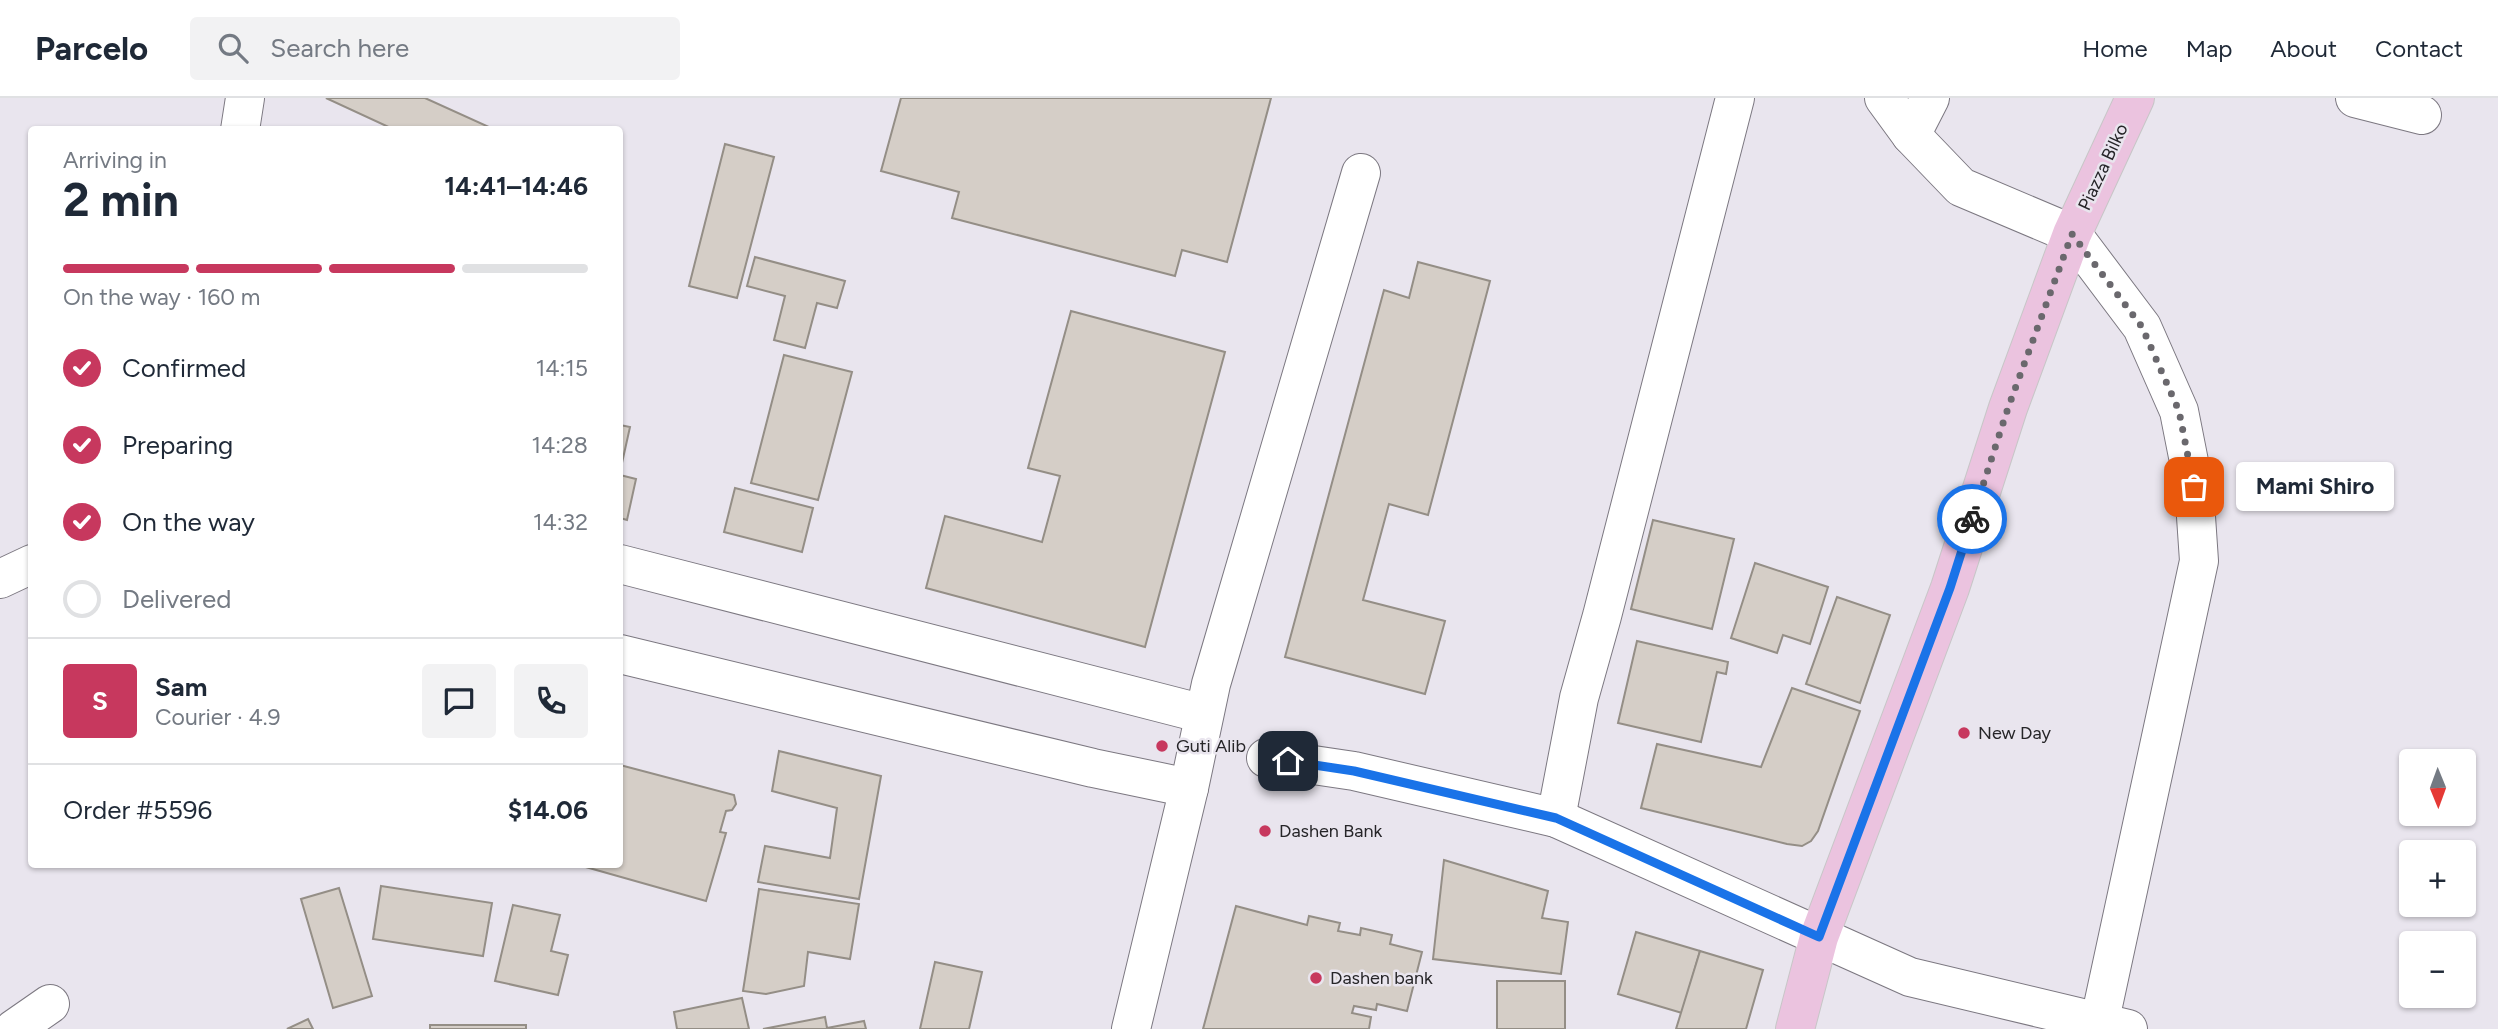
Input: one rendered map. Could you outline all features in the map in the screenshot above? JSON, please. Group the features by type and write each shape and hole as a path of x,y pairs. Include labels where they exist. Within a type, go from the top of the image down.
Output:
{"main road":[{"name":"Piazza Bilko","path":"1795,1029 1819,937 1950,588 2008,408 2072,234 2135,98"}],"street":[{"path":"241,126 246,98"},
{"path":"1556,818 1579,698 1735,98"},
{"path":"1266,758 1354,771 1556,818 1910,977 2108,1027 2199,561 2194,487 2179,411 2142,327 2072,234 1961,187 1911,135 1884,98"},
{"path":"1911,135 1930,98"},
{"path":"2356,98 2423,115"},
{"path":"1131,1029 1211,684 1361,173"},
{"path":"623,565 1205,714"},
{"path":"0,579 28,566"},
{"path":"623,655 1079,765 1189,788"},
{"path":"15,1029 50,1004"}],"building":[{"path":"326,98 425,98 487,126 386,126"},
{"path":"901,98 1271,98 1227,262 1182,250 1175,276 952,218 959,192 881,171"},
{"path":"725,144 774,157 737,298 689,286"},
{"path":"755,257 845,281 837,308 817,303 805,348 774,340 785,296 747,286"},
{"path":"1418,262 1490,281 1428,515 1389,504 1363,600 1445,621 1425,694 1285,657 1384,290 1409,298"},
{"path":"1071,311 1225,352 1145,647 926,588 945,516 1042,542 1060,476 1028,468"},
{"path":"784,355 852,372 818,500 751,483"},
{"path":"623,426 630,427 623,458"},
{"path":"623,476 636,479 627,520 623,519"},
{"path":"735,488 813,508 802,552 724,532"},
{"path":"1653,520 1734,539 1712,629 1631,609"},
{"path":"1755,563 1828,587 1810,644 1783,635 1777,653 1731,638"},
{"path":"1837,597 1890,615 1860,703 1806,684"},
{"path":"1637,641 1728,662 1726,674 1717,672 1701,742 1618,723"},
{"path":"1792,688 1860,711 1818,831 1811,841 1802,846 1787,844 1641,808 1657,744 1761,767"},
{"path":"779,751 881,776 859,899 758,882 765,846 830,858 837,808 772,791"},
{"path":"623,766 734,795 736,804 732,810 726,811 720,832 726,833 706,901 589,868 623,868"},
{"path":"1444,860 1548,891 1542,918 1568,922 1561,974 1433,959"},
{"path":"381,886 492,903 483,956 373,939"},
{"path":"339,888 372,996 333,1008 301,899"},
{"path":"759,889 859,904 850,959 808,952 804,986 766,994 743,991"},
{"path":"513,905 560,915 551,951 568,955 558,995 495,981"},
{"name":"Dashen bank","path":"1236,906 1307,925 1309,916 1340,923 1338,931 1360,935 1361,928 1392,935 1390,944 1422,952 1407,1011 1377,1004 1376,1010 1354,1006 1352,1013 1371,1017 1369,1029 1203,1029"},
{"path":"1636,932 1700,951 1682,1013 1618,994"},
{"path":"1700,951 1763,970 1746,1029 1676,1029"},
{"path":"935,962 982,972 969,1029 920,1029"},
{"path":"1497,981 1565,981 1565,1029 1497,1029"},
{"path":"742,998 749,1029 677,1029 674,1012"},
{"path":"825,1017 827,1028 864,1021 866,1029 763,1029"},
{"path":"308,1019 313,1029 287,1029"},
{"path":"430,1025 526,1025 526,1029 430,1029"}],"way so far":[{"path":"1972,519 2008,408 2072,234 2142,327 2179,411 2194,487"}],"place":[{"name":"Mami Shiro","path":"2194,487"},
{"name":"New Day","path":"1964,733"},
{"name":"Guti Alib","path":"1162,746"},
{"name":"Dashen Bank","path":"1265,831"},
{"name":"Dashen bank","path":"1316,978"}],"route":[{"path":"1288,761 1354,771 1556,818 1819,937 1950,588 1972,519"}]}
